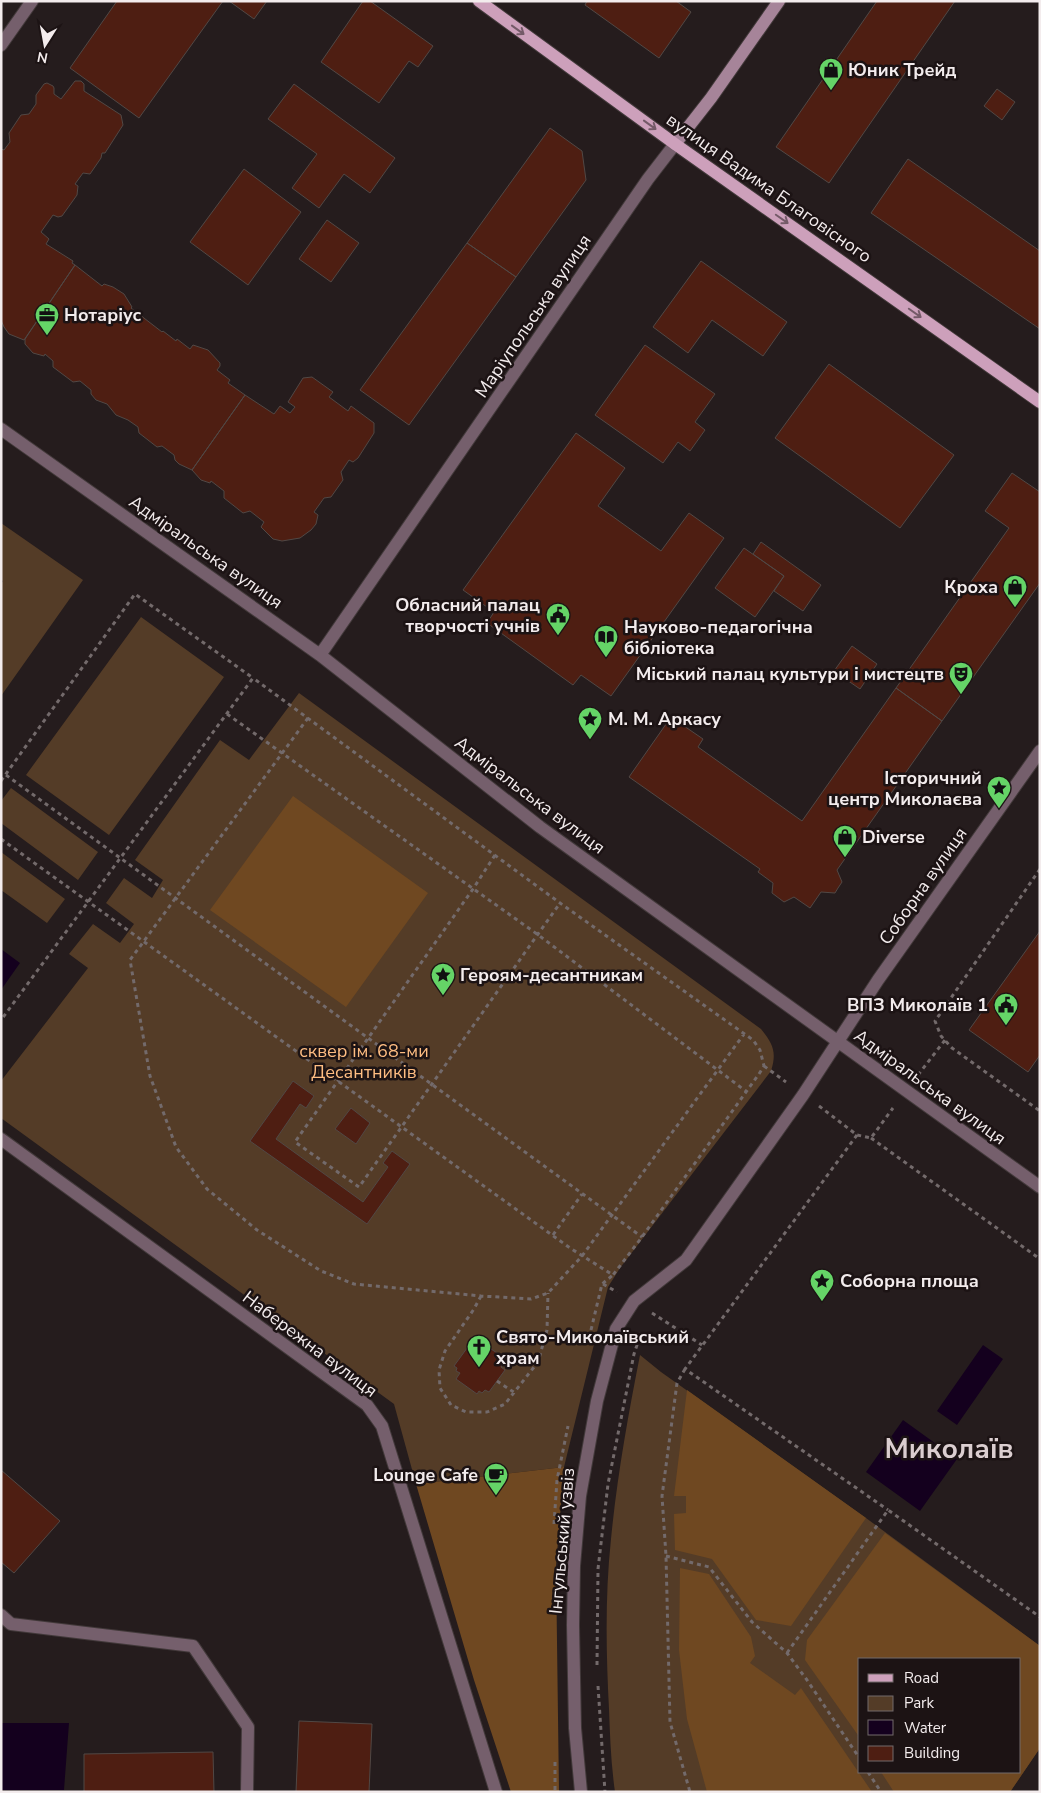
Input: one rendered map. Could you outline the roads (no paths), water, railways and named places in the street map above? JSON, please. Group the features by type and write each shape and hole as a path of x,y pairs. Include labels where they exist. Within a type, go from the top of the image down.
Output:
{"main road":[{"name":"вулиця Вадима Благовісного","path":"479,1 675,144 1040,402"}],"street":[{"path":"1,45 32,1"},
{"name":"Маріупольська вулиця","path":"320,656 648,179 711,98 779,1"},
{"name":"Адміральська вулиця","path":"1,429 320,656 540,827 1040,1187"},
{"name":"Соборна вулиця","path":"837,1042 878,980 1040,751"},
{"name":"Інгульський узвіз","path":"581,1792 575,1728 572,1624 574,1566 580,1496 597,1402 616,1329 634,1301 686,1260 803,1095 837,1042"},
{"name":"Набережна вулиця","path":"1,1139 367,1405 382,1426 496,1792"},
{"path":"1,1615 11,1624 193,1646 248,1728 247,1792"}],"water":[{"path":"1,949 20,963 1,990"},
{"path":"983,1345 1003,1359 957,1425 937,1411"},
{"path":"903,1420 957,1459 920,1511 866,1472"},
{"path":"1,1723 69,1723 64,1790 1,1790"}],"place":[{"name":"Юник Трейд","path":"831,91"},
{"name":"Нотаріус","path":"47,336"},
{"name":"Кроха","path":"1015,608"},
{"name":"Обласний палац творчості учнів","path":"558,636"},
{"name":"Науково-педагогічна бібліотека","path":"606,658"},
{"name":"Міський палац культури і мистецтв","path":"961,695"},
{"name":"М. М. Аркасу","path":"590,740"},
{"name":"Історичний центр Миколаєва","path":"999,809"},
{"name":"Diverse","path":"845,858"},
{"name":"Героям-десантникам","path":"443,996"},
{"name":"ВПЗ Миколаїв 1","path":"1006,1026"},
{"name":"Соборна площа","path":"822,1302"},
{"name":"Свято-Миколаївський храм","path":"479,1368"},
{"name":"Lounge Cafe","path":"496,1496"}],"district":[{"name":"Миколаїв","path":"949,1449"}],"park label":[{"name":"сквер ім. 68-ми Десантників","path":"364,1061"}]}
